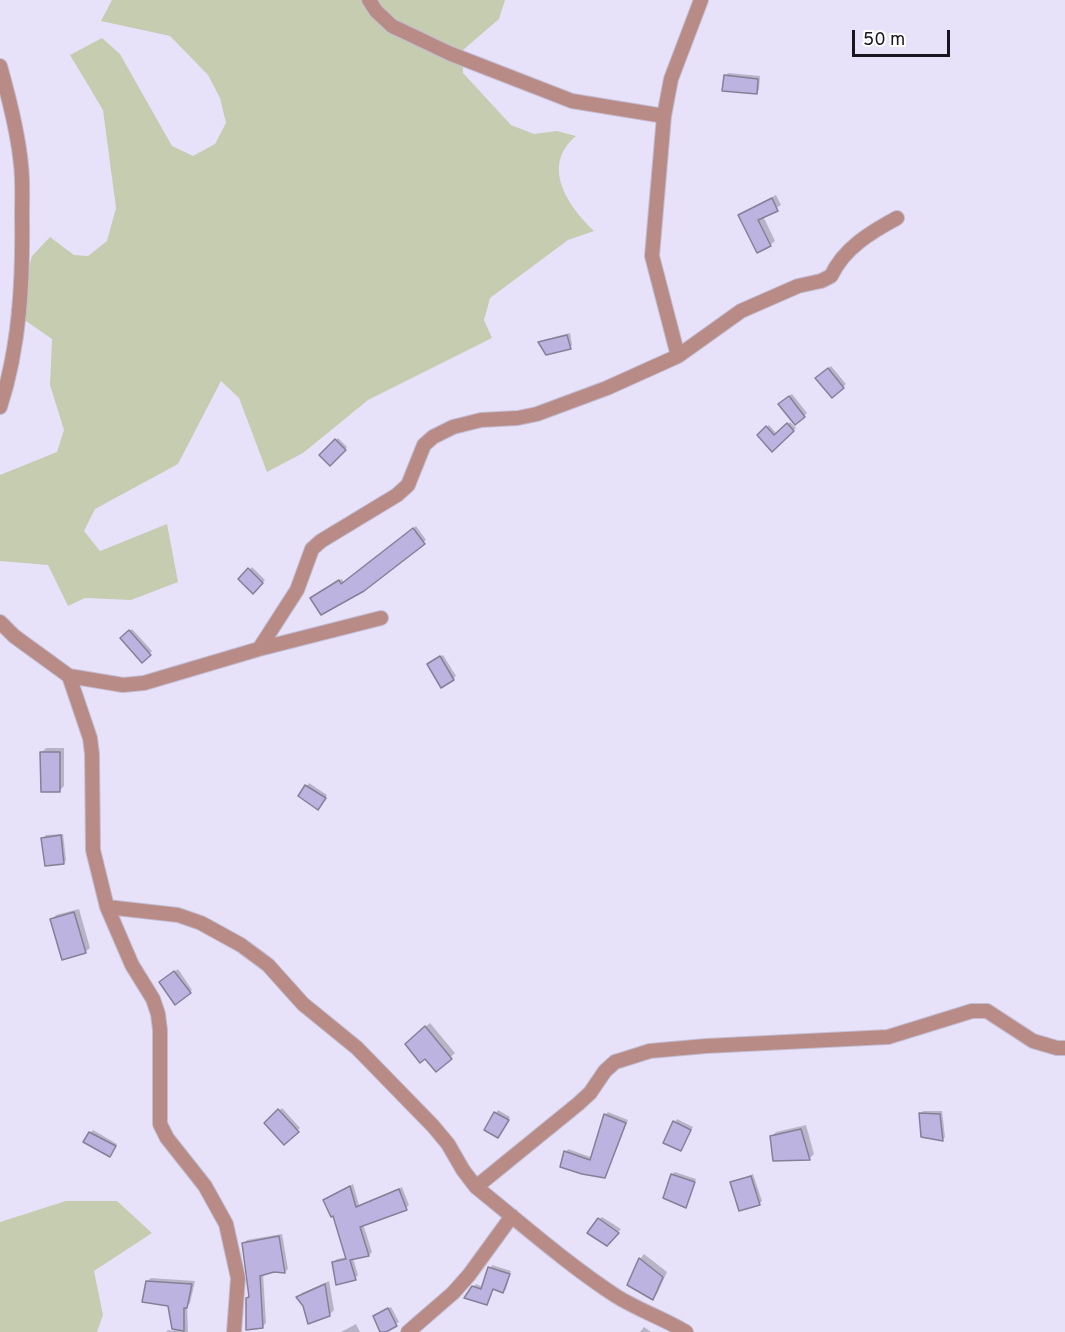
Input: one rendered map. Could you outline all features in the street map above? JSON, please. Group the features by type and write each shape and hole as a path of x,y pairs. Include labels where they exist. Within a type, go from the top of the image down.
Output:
{"street":[{"path":"369,0 376,11 392,26 451,54 572,101 664,116"},
{"path":"678,356 652,256 664,116 671,79 701,0"},
{"path":"0,66 9,97 21,165 23,253 14,348 9,381 0,407"},
{"path":"260,649 297,590 312,549 321,541 397,495 408,485 423,445 433,437 453,427 481,420 518,418 537,414 607,388 678,356 741,311 798,286 821,281 831,276 836,265 851,249 873,232 897,218"},
{"path":"0,622 14,636 69,676 123,685 144,683 260,649 381,618"},
{"path":"69,676 90,738 93,850 107,907 132,965 153,999 158,1014 160,1124 167,1138 204,1186 226,1224 238,1278 234,1332"},
{"path":"107,907 178,915 201,923 241,945 268,965 303,1004 357,1048 433,1126 448,1144 477,1188 616,1296 686,1332"},
{"path":"477,1188 578,1104 615,1062 650,1051 888,1037 972,1011 987,1011 1033,1041 1065,1048"},
{"path":"408,1332 453,1293 512,1216"}],"green space":[{"path":"112,0 505,0 499,19 463,50 463,73 511,125 534,134 557,131 576,136 565,148 560,160 559,173 567,198 594,231 568,240 490,298 484,320 492,338 368,400 303,453 267,472 239,398 221,381 178,464 95,509 84,531 100,551 167,524 178,582 131,600 85,598 68,606 48,565 0,561 0,475 57,452 64,430 50,385 52,339 10,310 20,299 32,256 50,237 74,255 88,256 107,241 116,208 103,110 70,55 102,38 120,54 172,146 193,156 215,144 226,123 220,98 208,75 170,36 101,21"},
{"path":"66,1201 117,1201 152,1233 94,1271 103,1315 97,1332 0,1332 0,1222"}],"building":[{"path":"724,75 758,79 757,94 722,91"},
{"path":"772,198 778,211 758,220 771,246 757,253 738,215"},
{"path":"567,335 571,349 546,355 538,342"},
{"path":"828,368 844,388 832,398 815,378"},
{"path":"789,396 805,417 795,425 778,404"},
{"path":"787,423 794,431 772,452 757,435 766,426 774,435"},
{"path":"335,439 346,450 330,466 319,455"},
{"path":"413,528 425,544 364,591 321,615 310,598 339,580 341,584"},
{"path":"248,568 263,583 253,594 238,579"},
{"path":"129,630 151,655 142,663 120,638"},
{"path":"440,656 454,680 441,688 427,664"},
{"path":"40,752 60,752 60,792 41,792"},
{"path":"305,785 326,798 318,810 298,796"},
{"path":"61,835 64,864 45,866 41,838"},
{"path":"74,912 86,953 62,960 50,919"},
{"path":"174,971 191,993 175,1005 159,982"},
{"path":"425,1026 452,1059 436,1072 425,1059 420,1063 405,1044"},
{"path":"278,1109 299,1132 284,1145 264,1123"},
{"path":"494,1112 509,1120 498,1138 484,1130"},
{"path":"919,1113 940,1114 943,1141 921,1137"},
{"path":"604,1114 626,1123 605,1178 560,1167 564,1151 590,1160"},
{"path":"673,1121 691,1130 681,1151 663,1143"},
{"path":"801,1129 810,1160 773,1161 770,1136"},
{"path":"89,1132 116,1146 110,1157 83,1142"},
{"path":"671,1174 695,1182 686,1208 663,1198"},
{"path":"751,1176 760,1205 739,1211 730,1182"},
{"path":"350,1186 356,1207 399,1189 407,1210 360,1227 369,1256 350,1260 356,1280 336,1285 332,1262 346,1259 333,1216 331,1217 323,1200"},
{"path":"598,1218 619,1233 607,1246 587,1233"},
{"path":"279,1236 285,1273 274,1272 260,1276 263,1328 246,1330 246,1298 249,1297 242,1243"},
{"path":"639,1258 663,1277 653,1300 627,1285"},
{"path":"488,1267 510,1274 503,1293 493,1289 487,1305 464,1298 472,1286 481,1289"},
{"path":"146,1281 192,1284 187,1308 184,1308 184,1331 172,1329 168,1306 142,1302"},
{"path":"325,1284 330,1316 308,1324 303,1306 296,1297"},
{"path":"388,1308 397,1326 386,1332 380,1332 373,1316"}]}
